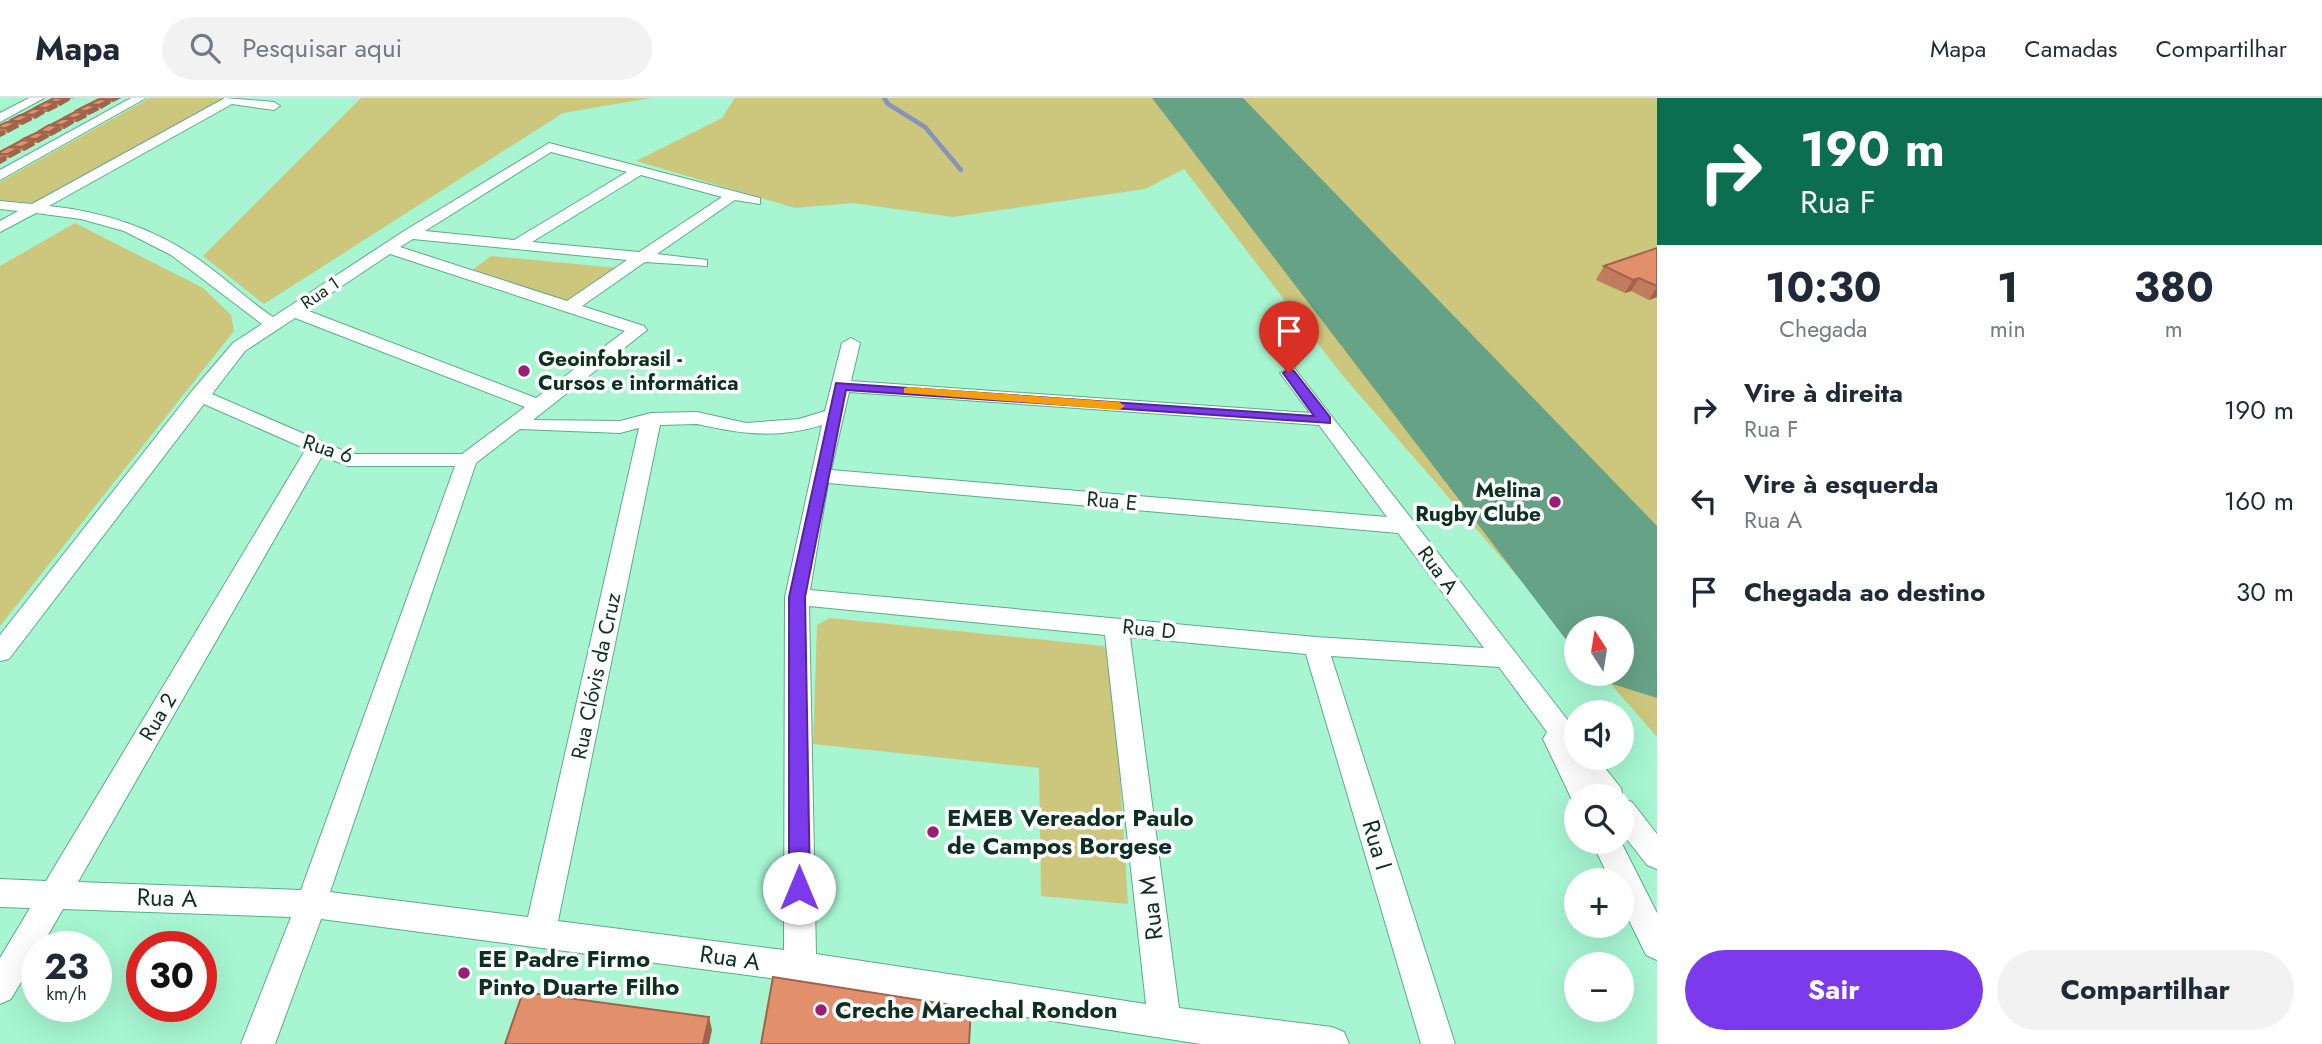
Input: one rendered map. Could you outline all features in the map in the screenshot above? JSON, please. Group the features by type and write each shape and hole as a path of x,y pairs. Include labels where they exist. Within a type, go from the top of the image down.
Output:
{"street":[{"path":"0,118 38,98"},
{"path":"0,176 140,98"},
{"path":"0,227 233,99 275,106"},
{"name":"Rua 1","path":"0,652 239,347 388,248 549,147 755,201"},
{"path":"516,245 638,171"},
{"path":"569,307 732,196"},
{"path":"0,205 96,215 153,237 200,267 273,324"},
{"path":"410,234 701,263"},
{"path":"258,1044 311,904 467,460 638,330 388,248"},
{"path":"293,310 537,405"},
{"path":"800,967 797,597 819,476 851,343"},
{"name":"Rua A","path":"1289,373 1502,658 1564,735"},
{"path":"840,386 1325,420"},
{"name":"Rua 6","path":"199,395 348,460 467,460"},
{"path":"515,422 536,426 621,427 651,419 697,418 746,429 801,425 832,415"},
{"name":"Rua Clóvis da Cruz","path":"540,933 651,419"},
{"name":"Rua 2","path":"0,988 317,447"},
{"name":"Rua E","path":"819,476 1405,526"},
{"name":"Rua D","path":"797,597 1316,646 1502,658"},
{"name":"Rua M","path":"1116,626 1165,1023"},
{"name":"Rua I","path":"1316,646 1438,1044"},
{"name":"Rua A","path":"1537,700 1578,784"},
{"path":"1590,770 1602,784"},
{"path":"1634,826 1657,856"},
{"path":"1612,854 1657,945"},
{"name":"Rua A","path":"0,893 311,904 800,967 1165,1023 1332,1044"}],"shaded area":[{"path":"150,98 227,98 35,203 0,200 0,182"},
{"path":"361,98 651,98 563,113 264,304 203,256"},
{"name":"Melina Rugby Clube","path":"735,98 1657,98 1657,737 1634,711 1634,700 1625,700 1612,686 1634,686 1634,616 1564,616 1564,630 1343,376 1184,169 1145,189 953,217 853,203 795,208 636,161 722,118"},
{"path":"75,223 203,288 231,315 234,331 0,626 0,266"},
{"path":"491,256 617,268 567,302 471,271"},
{"path":"830,618 1103,646 1112,652 1128,904 1041,896 1039,768 813,744 817,625"}],"building":[{"path":"65,98 58,102 48,101"},
{"path":"99,99 109,100 99,105 89,104"},
{"path":"46,102 56,103 46,108 36,107"},
{"path":"87,105 97,106 87,111 77,110"},
{"path":"33,109 43,109 33,115 23,114"},
{"path":"75,112 85,113 75,118 65,117"},
{"path":"20,115 30,116 20,121 9,121"},
{"path":"62,119 72,119 62,125 52,124"},
{"path":"7,122 17,123 0,128 0,125"},
{"path":"49,125 59,126 49,132 39,131"},
{"path":"36,133 46,133 36,139 25,138"},
{"path":"22,140 33,141 22,147 11,146"},
{"path":"9,147 19,148 8,154 0,154 0,152"},
{"path":"1657,248 1657,286 1639,278 1633,280 1604,266"},
{"name":"Creche Marechal Rondon","path":"773,977 971,1008 969,1044 761,1044"},
{"path":"523,992 709,1017 703,1044 505,1044"}],"waterway":[{"path":"884,98 888,104 925,127 961,170"}],"runway":[{"path":"1195,98 1657,634"}],"slow traffic":[{"path":"909,391 1119,406"}],"place":[{"name":"Geoinfobrasil - Cursos e informática","path":"524,371"},
{"name":"Melina Rugby Clube","path":"1555,502"},
{"name":"EMEB Vereador Paulo de Campos Borgese","path":"933,832"},
{"name":"EE Padre Firmo Pinto Duarte Filho","path":"464,973"},
{"name":"Creche Marechal Rondon","path":"821,1010"}],"route":[{"path":"799,888 797,597 819,476 840,386 1325,420 1289,373"}]}
